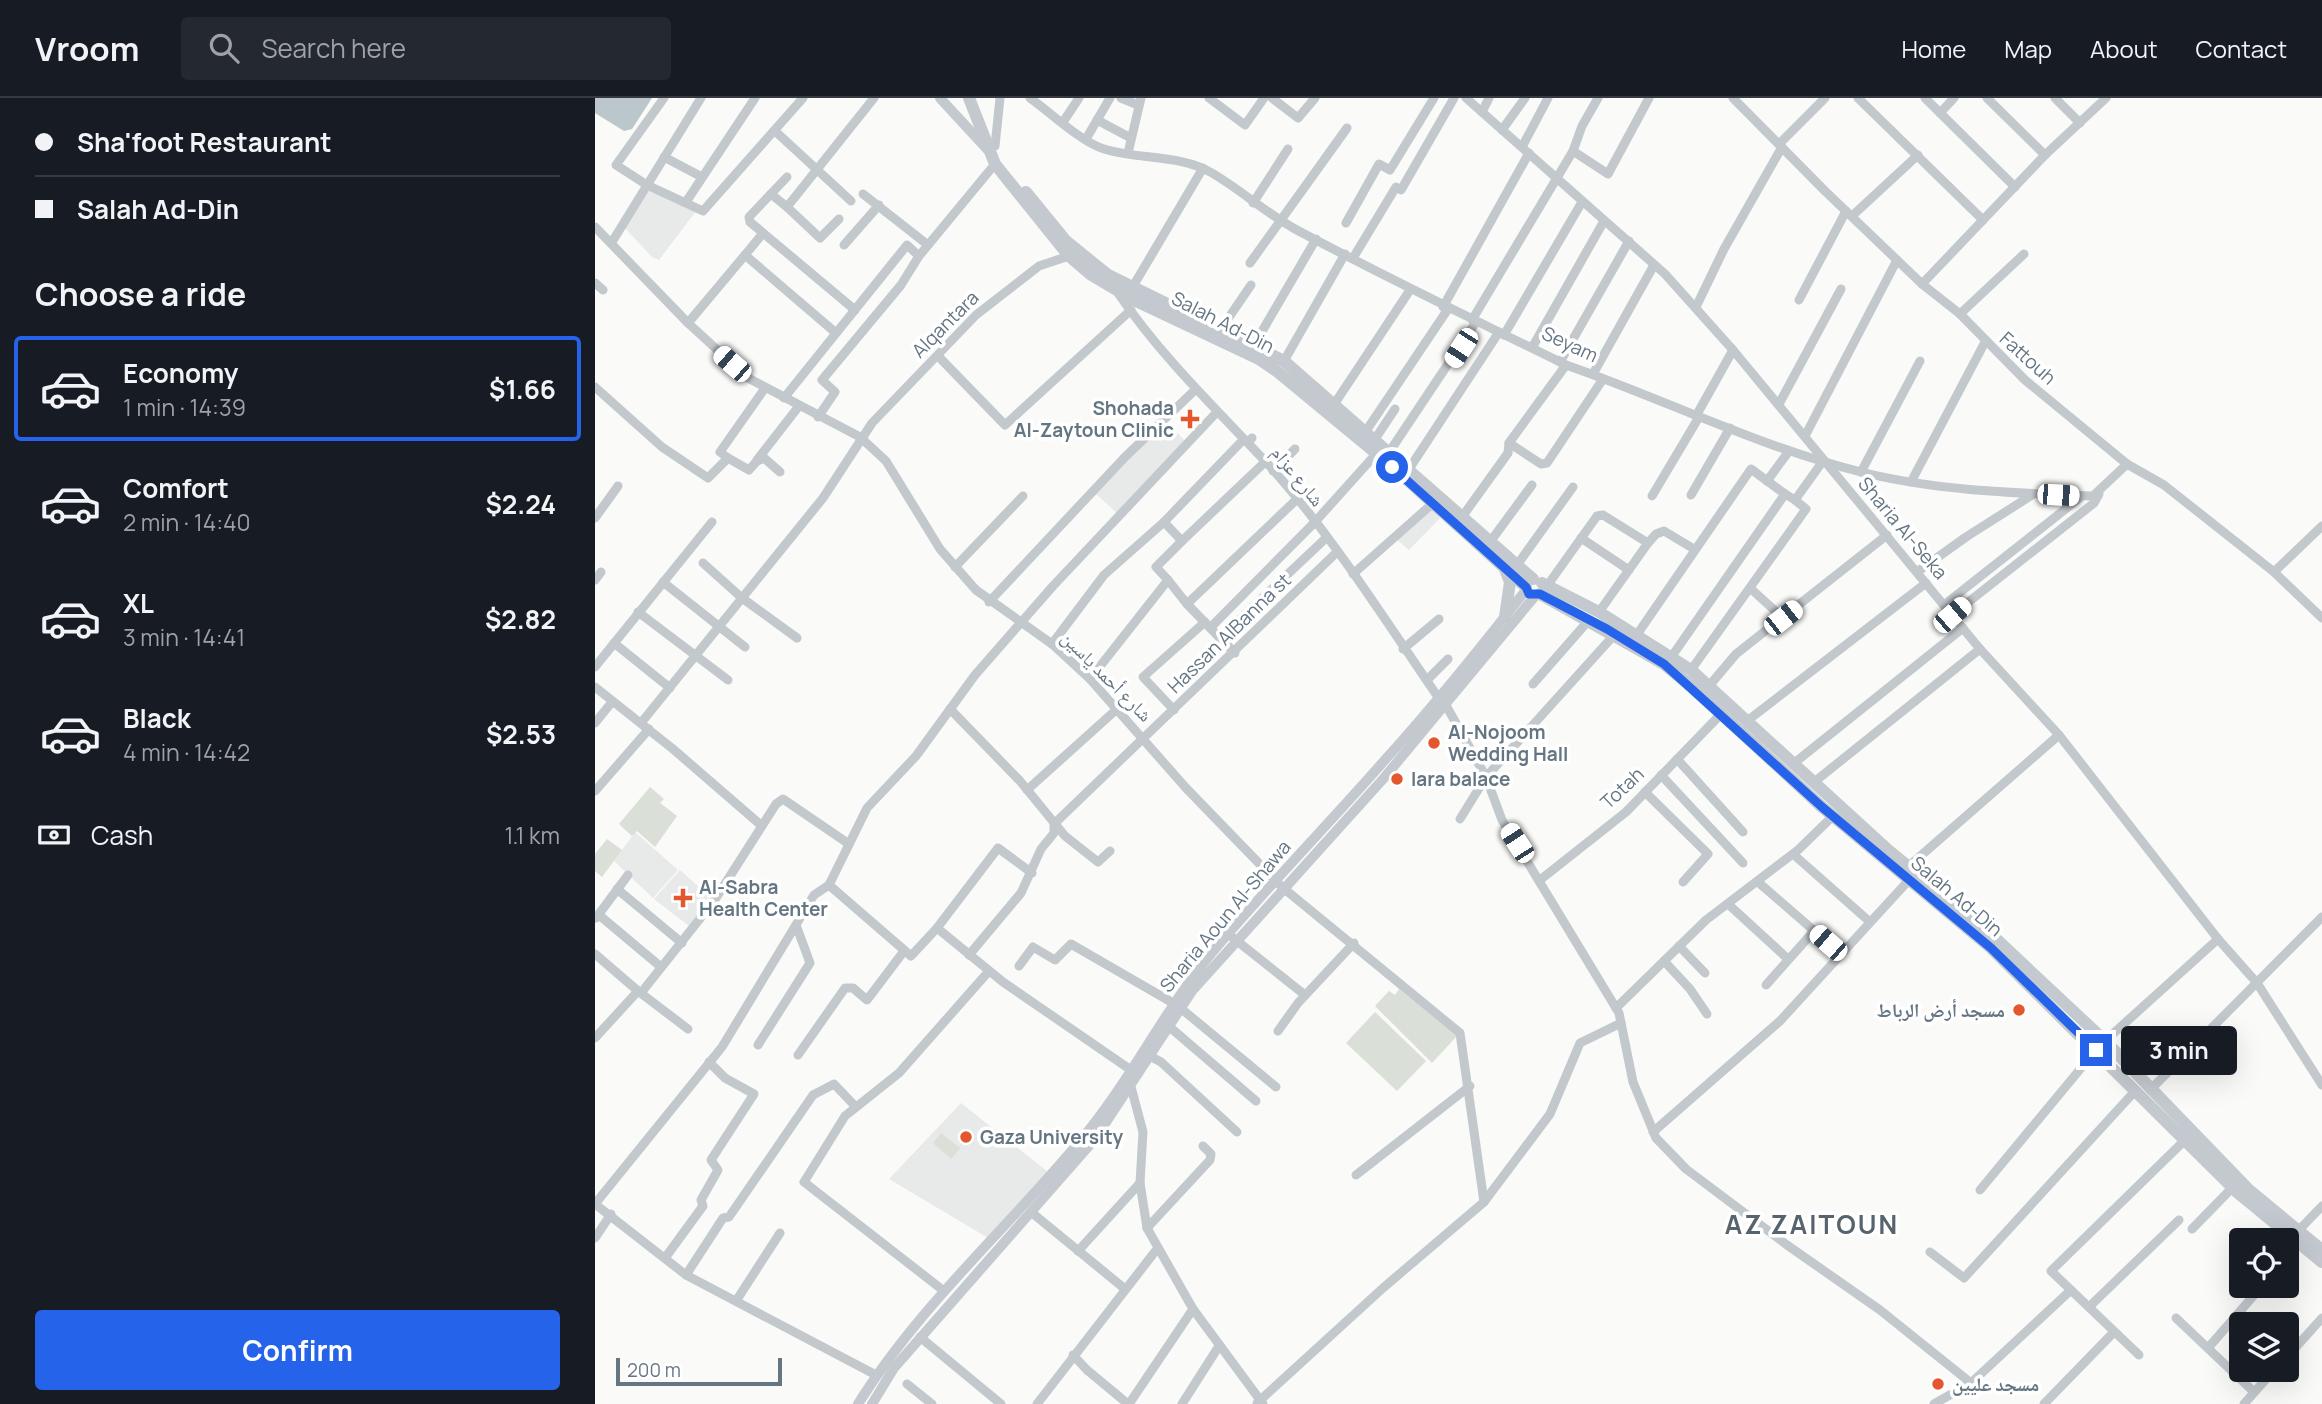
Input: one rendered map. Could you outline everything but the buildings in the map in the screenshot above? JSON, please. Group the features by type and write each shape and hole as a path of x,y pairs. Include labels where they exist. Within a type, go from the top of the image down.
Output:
{"highway":[{"name":"Salah Ad-Din","path":"969,98 991,148 1066,241 1108,275 1284,361 1370,435 1432,504 1535,588 1636,636 1691,670 1813,782 1994,937 2100,1045 2136,1090 2185,1140 2233,1187 2285,1228"},
{"name":"Salah Ad-Din","path":"978,98 995,164 1069,257 1090,274 1116,289 1259,359 1409,469 1490,542 1511,567"},
{"path":"1505,617 1511,567"},
{"name":"Salah Ad-Din","path":"1594,616 1615,634 1664,664 1833,816 1991,948 2150,1090 2288,1228"},
{"name":"Salah Ad-Din","path":"2299,1238 2322,1250"},
{"name":"Salah Ad-Din","path":"2299,1239 2322,1262"}],"main road":[{"path":"940,98 991,148"},
{"name":"Sharia Aoun Al-Shawa","path":"1441,698 1505,617 1535,588"},
{"name":"Sharia Aoun Al-Shawa","path":"872,1404 894,1368 920,1337 1095,1139 1131,1087 1146,1054 1175,1004 1535,588"},
{"name":"Sharia Aoun Al-Shawa","path":"858,1404 876,1375 944,1291 1047,1181 1108,1108 1131,1070 1146,1054"}],"street":[{"path":"664,98 616,165 647,185 703,211 803,98"},
{"path":"612,242 701,98"},
{"path":"686,202 755,98"},
{"path":"787,207 818,172 874,98"},
{"path":"991,148 1000,98"},
{"name":"Seyam","path":"1030,98 1103,149 1185,162 1203,168 1280,220 1410,290 1533,346 1563,363 1789,451 1861,472 1911,482 2033,495 2082,496 2099,493"},
{"path":"1063,122 1079,98"},
{"path":"1086,139 1109,98"},
{"path":"1121,98 1140,101 1128,153"},
{"path":"1209,98 1245,125 1264,98"},
{"path":"1272,98 1298,118 1315,98"},
{"path":"1346,223 1380,164 1390,170 1434,98"},
{"path":"1284,361 1349,256 1396,187 1401,190 1454,98"},
{"name":"Sharia Al-Seka","path":"1466,98 1629,241 1696,307 1980,649 2060,735 2218,939 2257,983 2322,1085"},
{"path":"1482,111 1489,98"},
{"path":"1502,130 1525,98"},
{"path":"1370,435 1446,308 1548,98"},
{"path":"1174,710 1143,677 1208,624 1314,523 1383,452 1474,321 1573,151 1582,126 1598,98"},
{"path":"1573,151 1608,174 1649,98"},
{"name":"Fattouh","path":"1733,98 1921,284 1960,314 2025,380 2127,464 2164,485 2274,572 2322,618"},
{"path":"1696,307 1724,249 1781,146 1825,98"},
{"path":"1858,98 1983,220"},
{"path":"1925,98 2015,187"},
{"path":"1940,113 1954,98"},
{"path":"1987,98 2045,155"},
{"path":"2055,98 2080,123"},
{"path":"1921,284 2045,155 2106,98"},
{"path":"1097,120 1129,137"},
{"path":"1250,263 1347,128"},
{"path":"775,131 851,201"},
{"path":"1252,203 1288,149"},
{"path":"1799,300 1849,214 1918,155"},
{"path":"664,158 702,177"},
{"path":"818,417 835,392 821,380 901,285 919,256 995,164"},
{"path":"1132,288 1203,168"},
{"path":"787,177 749,217 750,222 855,310"},
{"path":"771,194 820,238 839,219"},
{"path":"863,194 928,245"},
{"path":"1409,469 1501,333 1583,202"},
{"path":"844,245 879,205"},
{"path":"1533,346 1604,221"},
{"name":"شارع أحمد ياسين","path":"595,227 688,323 748,378 860,437 886,461 940,549 989,602 1052,644 1090,679 1186,788 1280,883 1460,1033 1470,1086 1484,1202"},
{"path":"688,323 763,233"},
{"path":"1254,345 1316,239"},
{"path":"1462,517 1508,453 1509,443 1563,363 1629,241"},
{"path":"784,398 907,245 919,256"},
{"path":"1960,314 2024,254"},
{"path":"745,255 836,333"},
{"name":"Alqantara","path":"641,723 823,498 860,437 976,315 1039,266 1069,257"},
{"path":"1805,436 1897,260"},
{"path":"1593,374 1654,265"},
{"path":"595,282 603,290"},
{"path":"1221,330 1251,285"},
{"name":"شارع عزام","path":"1116,289 1216,413 1247,439 1273,471 1337,552 1403,649 1441,698 1486,777 1502,820 1616,1008 1633,1082 1653,1132 1686,1169 1880,1310 1971,1383"},
{"path":"1779,404 1841,289"},
{"path":"1335,403 1410,290"},
{"path":"938,356 1005,425 1131,310"},
{"path":"1911,482 1985,342"},
{"path":"1652,496 1733,350"},
{"path":"1861,472 1920,361"},
{"path":"1509,443 1541,464 1547,463 1603,379"},
{"path":"595,387 662,447 708,478 728,458"},
{"path":"765,388 720,452 749,470 799,406"},
{"path":"989,602 1125,457 1196,389"},
{"path":"1370,435 1395,409"},
{"path":"876,1375 829,1353 686,1275 595,1204 722,1047 814,895 829,885 867,808 916,756 975,675 1216,413"},
{"path":"1691,495 1730,428"},
{"path":"1052,644 1104,575 1164,522 1247,439"},
{"path":"1273,471 1295,449"},
{"path":"1767,481 1789,451"},
{"path":"757,461 764,458 780,472"},
{"path":"1795,500 1823,461"},
{"path":"1235,653 1187,604 1156,567 1265,462"},
{"path":"1952,615 2094,503 2099,493 2127,464"},
{"path":"1636,636 1751,469 1806,510 1691,670"},
{"path":"1490,542 1532,485"},
{"path":"595,518 618,486"},
{"path":"1511,567 1573,487"},
{"path":"1672,656 1785,494"},
{"path":"1917,572 2033,495"},
{"path":"955,567 1023,496"},
{"path":"1944,605 2082,496"},
{"path":"1187,604 1296,500"},
{"path":"1353,574 1432,504"},
{"path":"1535,588 1581,538 1597,516 1603,516 1648,543"},
{"path":"595,667 712,522"},
{"path":"1164,522 1182,541"},
{"path":"2274,572 2322,526"},
{"path":"1533,684 1594,616 1648,543 1664,531 1695,549"},
{"path":"1709,686 1728,661 1887,535"},
{"path":"1220,638 1326,538"},
{"path":"1581,538 1629,570"},
{"name":"Hassan AlBanna st","path":"969,955 1021,893 1041,849 1054,834 1054,824 1235,653 1337,552"},
{"path":"703,563 742,598 797,638"},
{"path":"1090,679 1168,580"},
{"path":"663,582 745,647"},
{"path":"1747,721 1926,583"},
{"path":"1750,588 1783,618"},
{"path":"638,612 727,680"},
{"path":"1403,649 1439,619"},
{"path":"1793,764 1963,628"},
{"path":"1459,819 1486,777 1615,634"},
{"path":"614,643 670,688"},
{"path":"1813,782 1980,649"},
{"path":"1427,680 1448,659"},
{"path":"595,687 649,729 762,826"},
{"path":"595,723 612,702"},
{"path":"950,709 1075,845 1098,862 1110,851"},
{"path":"1027,790 1117,709"},
{"name":"Totah","path":"1540,880 1626,812 1721,714"},
{"path":"595,791 649,729"},
{"path":"1909,866 2060,735"},
{"path":"1677,759 1742,832"},
{"path":"1661,775 1743,863"},
{"path":"1645,792 1709,854 1683,881"},
{"path":"596,1036 683,943 776,804 783,799 849,844"},
{"path":"1616,1008 1679,946 1793,854 1833,816"},
{"path":"829,885 904,951 914,956 998,848 1032,873"},
{"path":"1793,854 1870,922"},
{"path":"628,875 597,917 661,967"},
{"path":"1653,1132 1780,1021 1909,880"},
{"path":"1758,882 1841,954"},
{"path":"617,889 683,943"},
{"path":"1728,904 1788,959"},
{"path":"2150,1090 2322,917"},
{"path":"758,1045 810,963 796,925"},
{"path":"937,928 989,971 1131,1070 1131,1087 1143,1132 1140,1183 1147,1228 1193,1310 1260,1403 1383,1288 1484,1202 1550,1114 1580,1043 1621,1023"},
{"path":"1766,985 1814,931"},
{"path":"1233,937 1305,995"},
{"path":"1980,1190 2100,1045 2218,939"},
{"path":"1278,1031 1305,995 1354,943"},
{"path":"1019,966 1033,947 1055,960 1071,944 1175,1004 1276,1087"},
{"path":"1679,946 1705,973"},
{"path":"798,1055 845,988 853,988 867,1000 904,951"},
{"path":"595,954 688,1029"},
{"path":"1664,961 1690,989 1707,1014"},
{"path":"944,1291 804,1182 845,1116 899,1073 989,971"},
{"path":"1165,1023 1256,1101"},
{"path":"1146,1054 1197,1093 1237,1132"},
{"path":"665,1258 702,1206 701,1199 718,1170 711,1160 754,1094 725,1078 709,1062"},
{"path":"686,1275 723,1218 729,1217 813,1095 834,1084 855,1106"},
{"path":"1356,1175 1470,1086"},
{"path":"1930,1252 1964,1278 2136,1090"},
{"path":"2139,1355 2051,1271 2185,1140"},
{"path":"1147,1228 1210,1160 1211,1154 1203,1146"},
{"path":"1078,1251 1140,1183"},
{"path":"2192,1229 2233,1187"},
{"path":"2299,1237 2322,1206"},
{"path":"1031,1212 1125,1289"},
{"path":"595,1238 611,1214"},
{"path":"2089,1307 2179,1220"},
{"path":"736,1301 780,1233"},
{"path":"1037,1404 1157,1249"},
{"path":"1934,1404 1971,1383 2071,1290"},
{"path":"2208,1348 2252,1298"},
{"path":"1073,1355 1128,1404 1193,1310"},
{"path":"2176,1318 2254,1392"},
{"path":"2299,1344 2322,1318"},
{"path":"2044,1404 2114,1332"},
{"path":"920,1337 988,1401 1001,1404"},
{"path":"1182,1404 1219,1346"},
{"path":"2244,1404 2263,1382"},
{"path":"907,1384 932,1404"}],"shaded area":[{"path":"595,98 652,98 632,129 624,131 595,113"},
{"path":"650,189 696,211 659,260 652,257 625,228"},
{"path":"1166,421 1187,443 1119,515 1096,494 1128,456"},
{"path":"1429,504 1442,516 1409,550 1396,539"},
{"path":"650,787 664,799 660,803 677,816 655,847 637,831 632,836 619,824"},
{"path":"635,832 678,870 653,898 614,861"},
{"path":"607,839 622,850 602,877 595,871 595,854"},
{"name":"Al-Sabra Health Center","path":"680,870 711,898 689,926 654,899"},
{"path":"1399,989 1457,1036 1432,1063 1375,1006 1389,991 1395,995"},
{"path":"1375,1012 1426,1061 1397,1091 1346,1043"},
{"name":"Gaza University","path":"961,1103 1048,1172 988,1238 889,1179"},
{"path":"941,1133 960,1148 951,1159 933,1143"}],"place":[{"name":"Shohada Al-Zaytoun Clinic","path":"1190,419"},
{"name":"Al-Nojoom Wedding Hall","path":"1434,743"},
{"name":"lara balace","path":"1397,779"},
{"name":"Al-Sabra Health Center","path":"683,898"},
{"name":"مسجد أرض الرباط","path":"2019,1010"},
{"name":"Gaza University","path":"966,1137"},
{"name":"مسجد عليين","path":"1938,1384"}],"district":[{"name":"AZ ZAITOUN","path":"1812,1225"}],"route":[{"path":"1392,467 1526,587 1529,594 1540,594 1607,629 1664,664 1691,686 1822,807 1991,948 2096,1050"}]}
